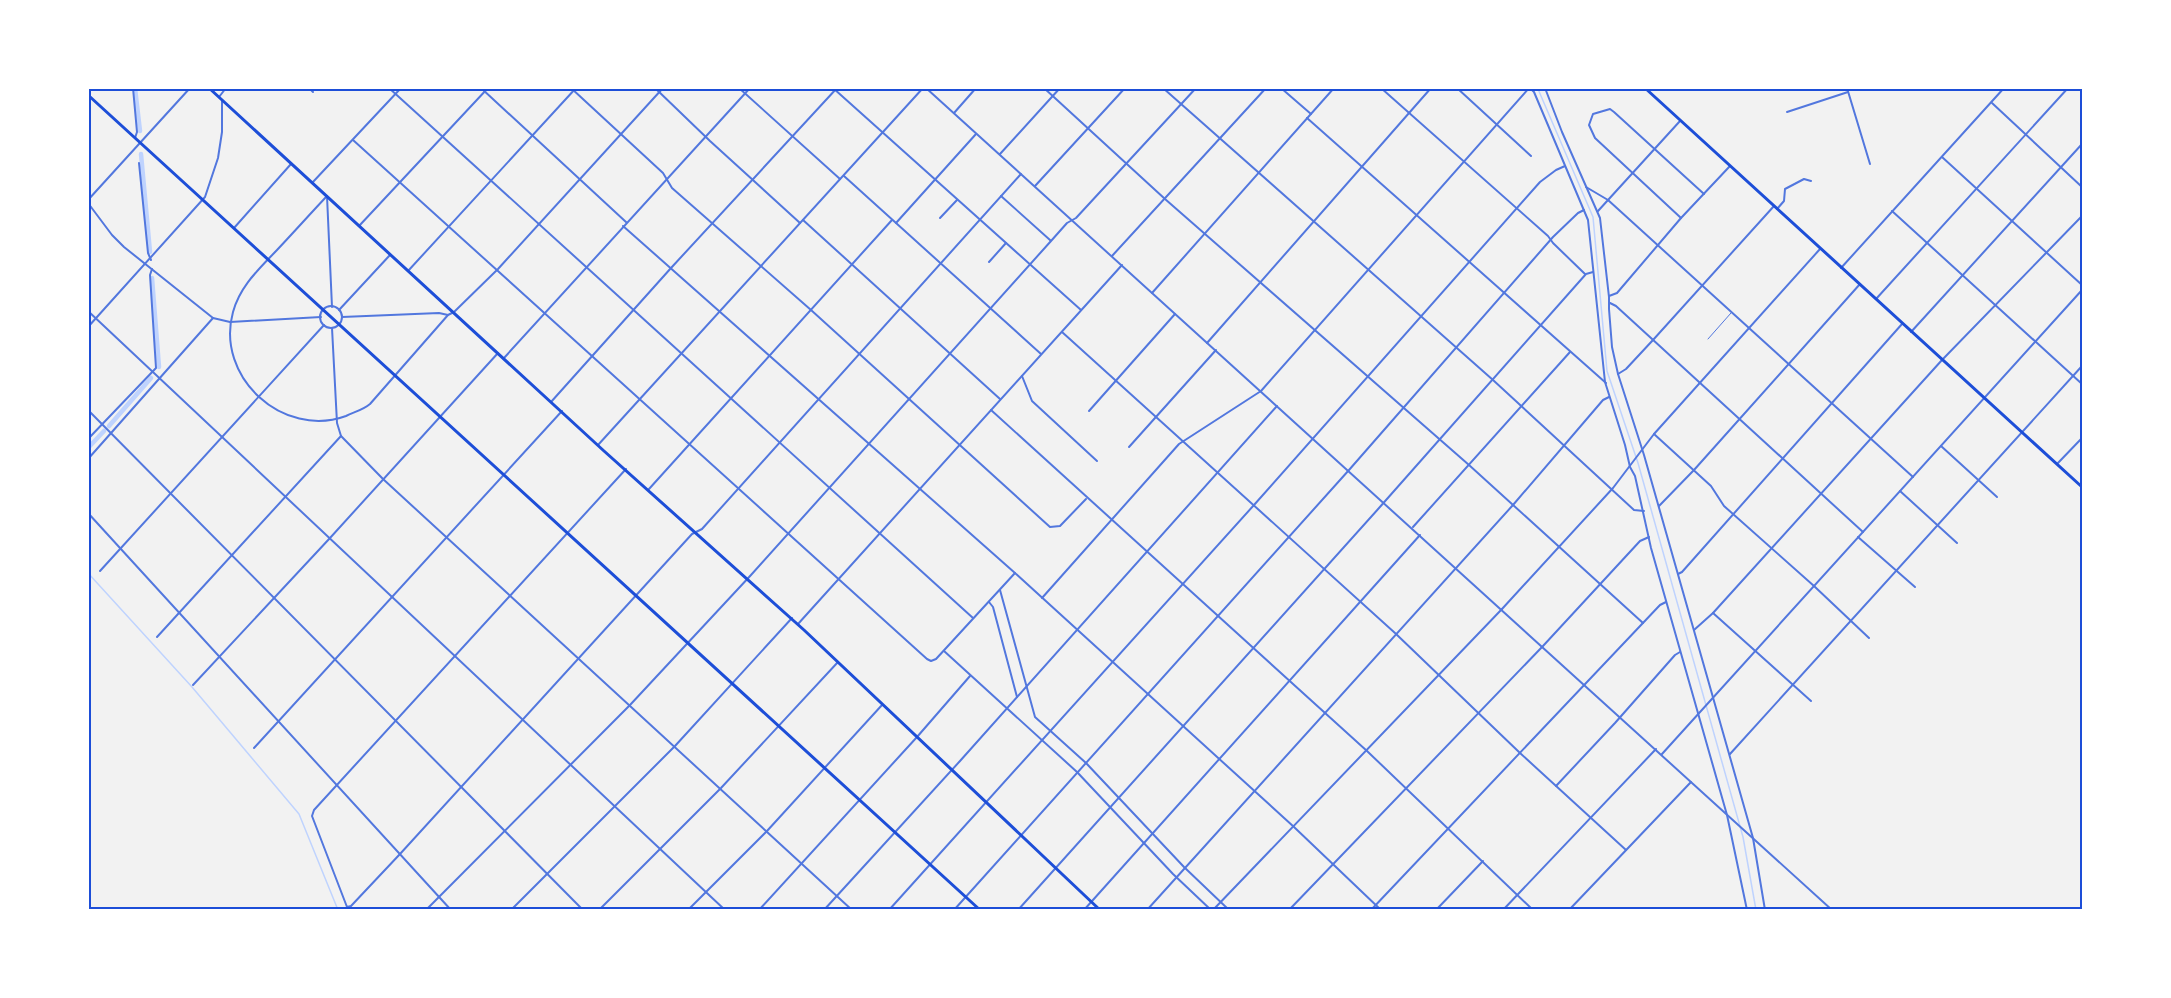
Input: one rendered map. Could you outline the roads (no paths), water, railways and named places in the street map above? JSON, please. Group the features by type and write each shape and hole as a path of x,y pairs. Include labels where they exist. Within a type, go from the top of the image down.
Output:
{"main road":[{"path":"209,88 598,445 792,618 1100,909"},
{"path":"1645,88 2082,487"},
{"path":"88,95 980,909"}],"street":[{"path":"133,88 137,132 135,138"},
{"path":"190,88 88,202 112,235 213,318 230,322 321,317"},
{"path":"88,327 151,260 207,194 218,158 222,132 220,99 226,88"},
{"path":"309,88 313,92"},
{"path":"388,88 973,618"},
{"path":"312,183 401,88"},
{"path":"481,88 626,222"},
{"path":"359,226 488,88"},
{"path":"655,88 752,180 852,265 1000,399"},
{"path":"327,196 243,288 230,322 230,340 235,363 258,398 288,415 319,420 337,419 366,407 448,315 454,312 498,269 663,88"},
{"path":"739,88 840,179"},
{"path":"504,358 750,88"},
{"path":"598,445 925,88 1413,527 1832,909"},
{"path":"954,113 976,88"},
{"path":"1044,88 1165,199 1469,465 1643,623"},
{"path":"1000,154 1060,88"},
{"path":"1035,186 1125,88"},
{"path":"1162,88 1493,380 1613,488 1634,510 1644,512"},
{"path":"426,909 630,705 829,489 1051,241 1127,164 1196,88"},
{"path":"1112,256 1266,88"},
{"path":"1281,88 1311,114"},
{"path":"1152,293 1334,88"},
{"path":"1381,88 1551,239 1586,274"},
{"path":"1207,343 1431,88"},
{"path":"1457,88 1531,156"},
{"path":"1042,598 1182,442 1261,391 1530,88 1534,92 1584,210 1590,230 1606,383 1630,467 1635,476 1649,537 1727,815 1747,909"},
{"path":"1545,88 1602,224 1612,347 1618,374 1659,506 1730,754 1753,838 1765,909"},
{"path":"1841,268 2004,88"},
{"path":"1876,299 2068,88"},
{"path":"408,270 574,89 663,173 670,186 712,225 910,398 1050,526 1060,526 1087,498"},
{"path":"551,402 835,89 1081,310"},
{"path":"1787,112 1847,90 1870,164"},
{"path":"1991,103 2082,187"},
{"path":"1681,218 1592,134 1589,122 1593,114 1610,109 1704,194"},
{"path":"1307,118 1606,383"},
{"path":"1598,211 1680,121"},
{"path":"896,223 977,133"},
{"path":"353,140 927,659 931,661 936,659 1015,573"},
{"path":"1911,332 2082,144"},
{"path":"1942,157 2082,285"},
{"path":"139,163 148,253 151,260"},
{"path":"234,228 291,164"},
{"path":"889,909 1254,505 1516,208 1543,179 1564,166"},
{"path":"1609,296 1617,293 1659,247 1681,218 1730,166"},
{"path":"626,469 314,810 312,816 347,907 351,906 400,854 695,532 702,529 1021,174"},
{"path":"844,176 1041,354"},
{"path":"1618,374 1625,370 1775,207 1784,201 1785,189 1804,179 1811,181"},
{"path":"1586,187 1608,200 1913,477"},
{"path":"327,196 332,307"},
{"path":"1001,196 1051,241"},
{"path":"939,218 957,200"},
{"path":"954,909 1349,470 1551,239 1584,210"},
{"path":"1892,211 2082,384"},
{"path":"1694,630 1713,613 1772,549 1994,304 2047,254 2082,216"},
{"path":"649,489 892,220"},
{"path":"623,226 1015,573 1381,909"},
{"path":"988,262 1006,243"},
{"path":"944,651 1077,772 1176,877 1212,909 1222,902 1502,609 1613,488 1654,434 1699,382 1820,249"},
{"path":"339,309 390,255"},
{"path":"798,624 1122,265"},
{"path":"88,439 156,368 150,274 152,269"},
{"path":"1018,909 1440,440 1586,274 1593,272"},
{"path":"1659,506 1860,284"},
{"path":"1662,754 2082,290"},
{"path":"1609,303 1616,306 1863,532"},
{"path":"332,328 324,325 321,317 324,310 332,307 339,309"},
{"path":"332,328 339,324 342,317 339,309"},
{"path":"88,310 725,909"},
{"path":"342,317 439,313 448,315"},
{"path":"1089,411 1175,314"},
{"path":"88,459 213,318"},
{"path":"1678,574 1902,323"},
{"path":"100,571 324,325"},
{"path":"332,328 337,419 341,436 383,479 852,909"},
{"path":"1062,332 1395,633 1520,753 1626,850"},
{"path":"1129,447 1216,350"},
{"path":"1413,527 1570,352"},
{"path":"194,685 498,353"},
{"path":"1730,754 2082,366"},
{"path":"1622,383 1625,370"},
{"path":"1022,376 1032,401 1097,461"},
{"path":"1147,909 1513,505 1604,400 1610,397"},
{"path":"824,909 1277,406"},
{"path":"88,410 583,909"},
{"path":"991,410 1324,712 1533,909"},
{"path":"254,748 562,411"},
{"path":"1654,434 1711,486 1721,503 1733,515 1869,638"},
{"path":"157,637 341,436"},
{"path":"2057,464 2082,438"},
{"path":"1941,446 1997,497"},
{"path":"1900,491 1957,543"},
{"path":"88,513 451,909"},
{"path":"1084,909 1420,535"},
{"path":"1289,909 1640,542 1649,537"},
{"path":"1858,537 1915,587"},
{"path":"1000,590 1035,717 1086,763 1184,867 1229,909"},
{"path":"989,602 993,607 1017,697"},
{"path":"1371,909 1660,605 1667,602"},
{"path":"1713,613 1810,701"},
{"path":"512,909 675,746 792,618"},
{"path":"1556,786 1675,655 1681,652"},
{"path":"600,909 721,788 838,662"},
{"path":"759,909 970,676"},
{"path":"688,909 767,831 882,704"},
{"path":"1503,909 1656,749"},
{"path":"1569,909 1691,782"},
{"path":"1436,909 1483,861"}],"lane":[{"path":"1708,339 1731,312"}],"waterway":[{"path":"135,88 140,131"},
{"path":"1538,89 1593,217 1607,371 1638,463 1743,837 1756,910"},
{"path":"141,154 150,252"},
{"path":"152,278 159,367"},
{"path":"109,426 151,378"},
{"path":"88,448 104,431"},
{"path":"88,573 192,687 299,814 338,910"}]}
